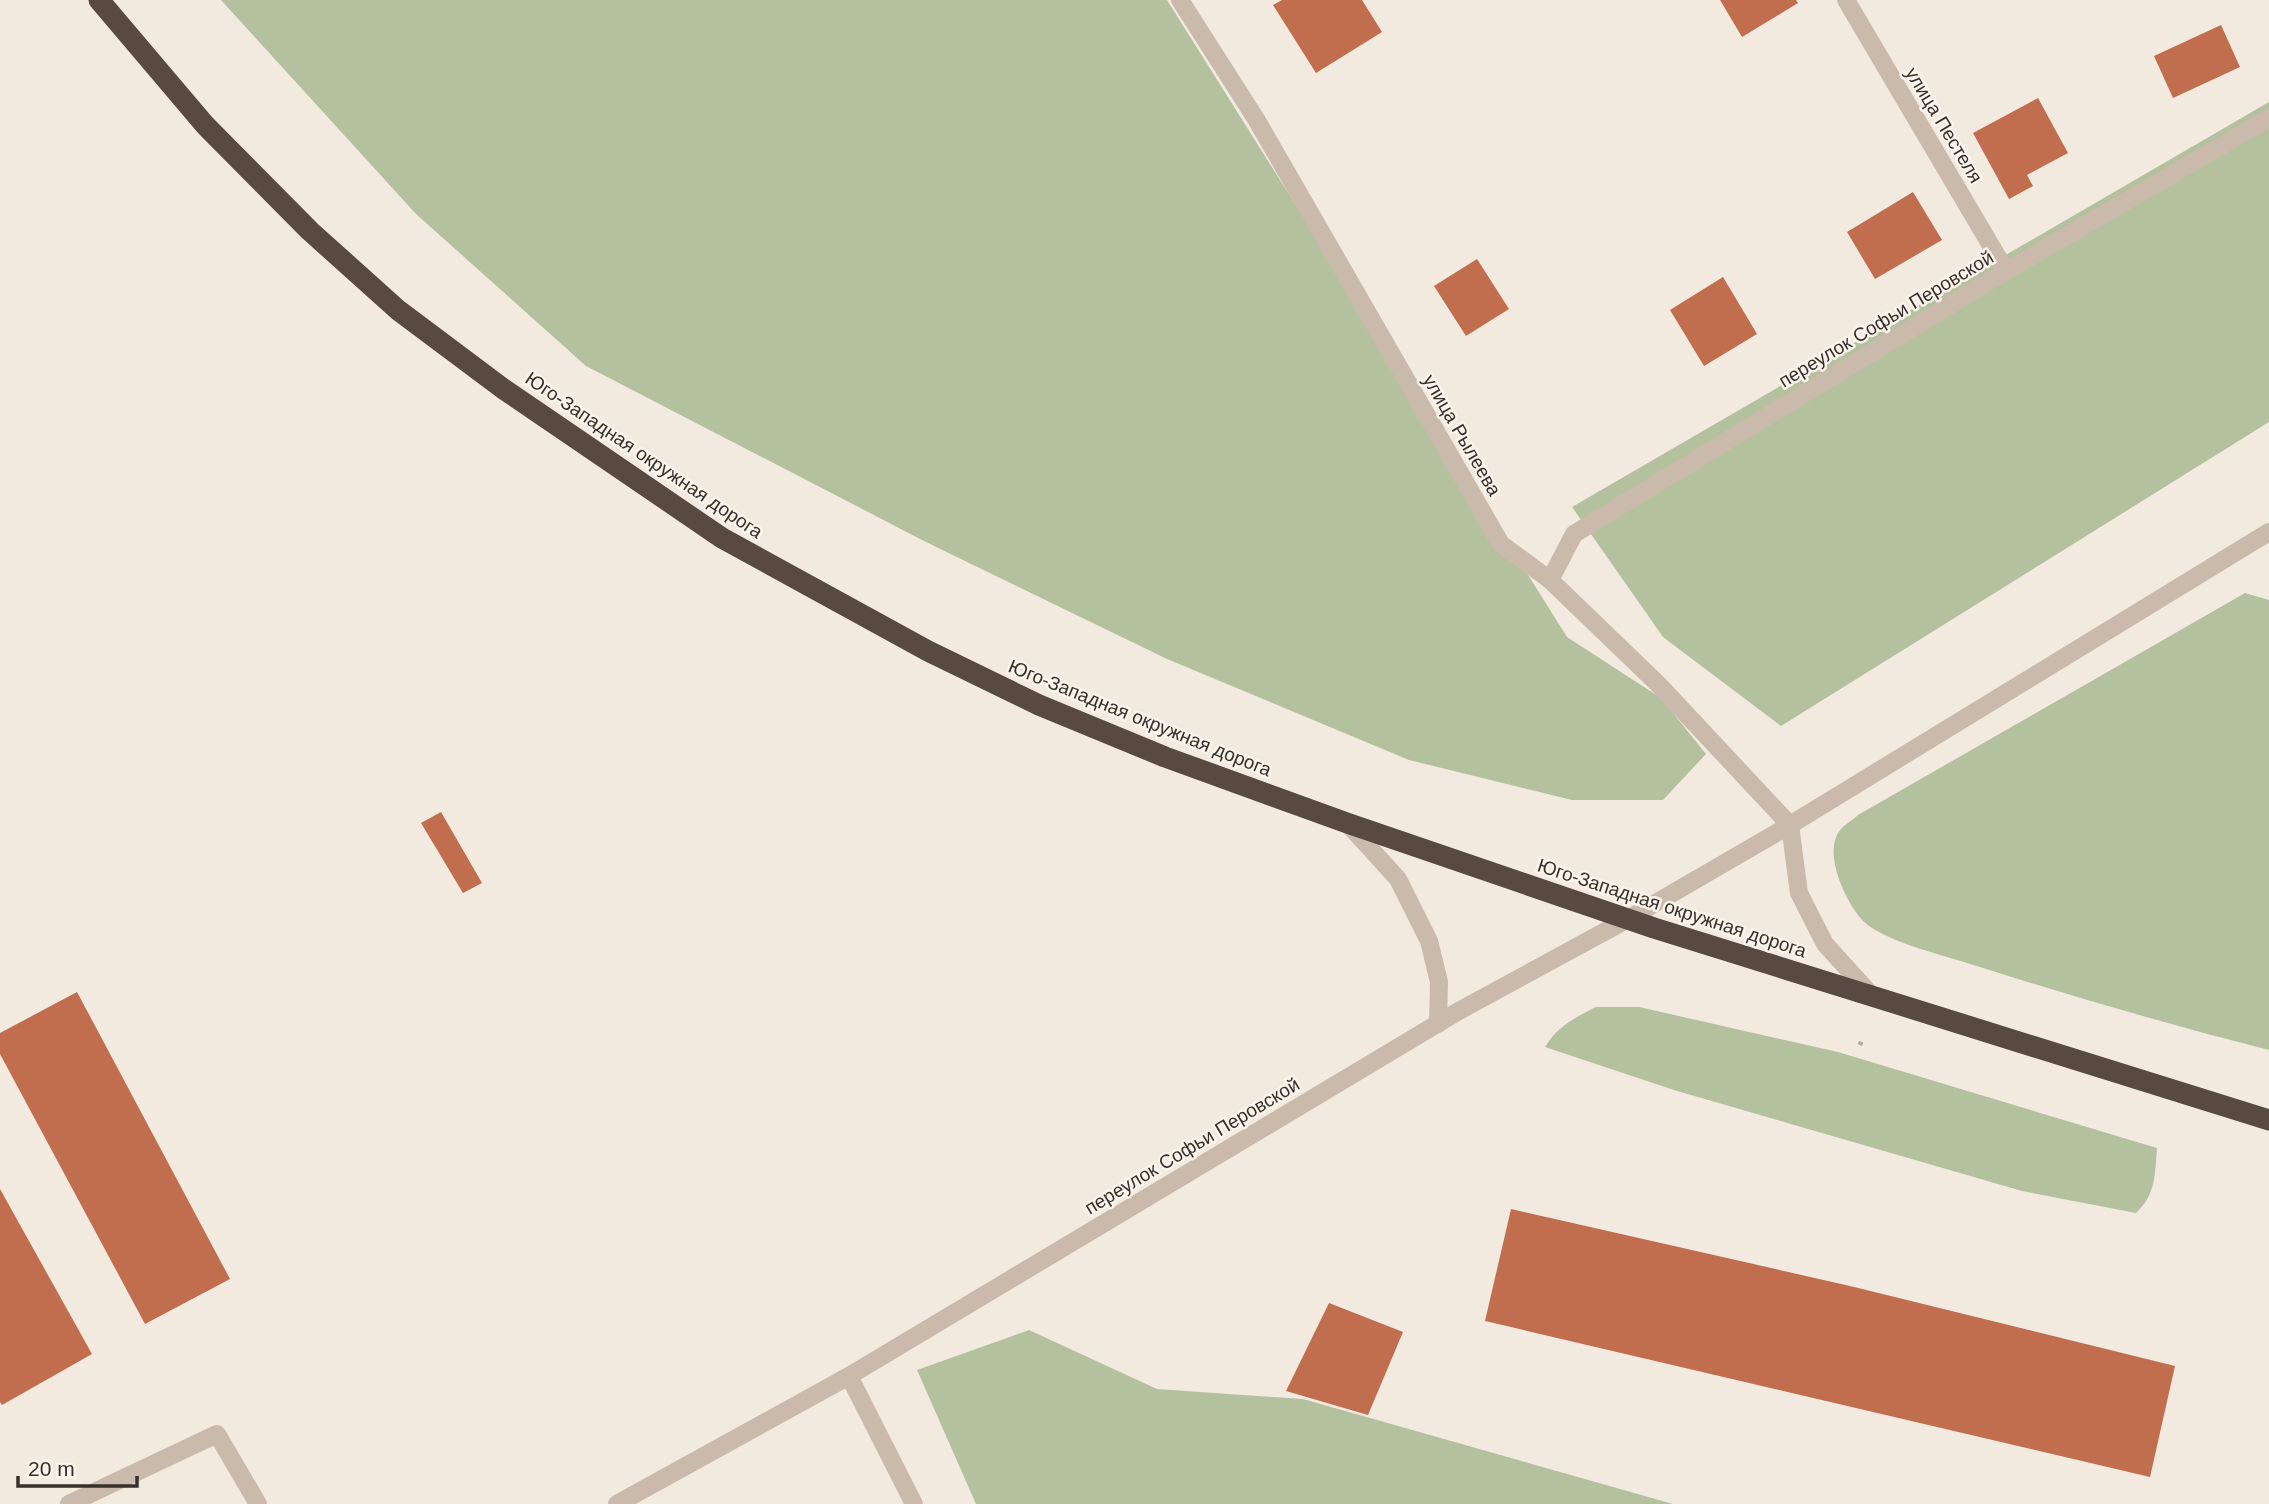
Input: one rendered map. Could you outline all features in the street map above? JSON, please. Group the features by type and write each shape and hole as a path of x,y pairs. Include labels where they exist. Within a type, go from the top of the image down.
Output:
{"highway":[{"name":"Юго-Западная окружная дорога","path":"99,0 205,125 310,231 398,310 505,390 722,538 928,651 1039,705 1165,757 1347,823 1628,919 2269,1120"}],"street":[{"name":"улица Рылеева","path":"1180,0 1256,119 1501,544 1550,580 1659,685 1790,825"},
{"name":"улица Пестеля","path":"1846,0 2006,271"},
{"name":"переулок Софьи Перовской","path":"1550,580 1574,534 2006,271 2269,118"},
{"name":"переулок Софьи Перовской","path":"617,1504 849,1376 1437,1024 1628,919 1790,825 2269,532"},
{"path":"1347,823 1398,879 1429,940 1439,982 1437,1024"},
{"path":"1790,825 1799,893 1825,944 1874,998"},
{"path":"849,1376 914,1504"},
{"path":"69,1504 217,1434 258,1504"}],"green space":[{"path":"221,0 1167,0 1567,637 1661,698 1706,754 1663,800 1572,800 1409,760 1167,659 924,541 586,366 416,214"},
{"path":"2269,102 2269,422 1781,726 1663,637 1572,507"},
{"path":"2245,593 2269,600 2269,1050 2117,1009 1927,951 1884,935 1856,913 1839,879 1835,866 1834,843 1838,833 1858,815"},
{"path":"1596,1007 1639,1007 1838,1052 2157,1148 2151,1191 2136,1213 2022,1191 1677,1091 1545,1047 1567,1023"},
{"path":"1029,1330 1157,1389 1303,1399 1673,1504 976,1504 917,1370"}],"building":[{"path":"1282,0 1362,0 1382,32 1316,73 1273,5"},
{"path":"1720,0 1796,0 1798,3 1742,37"},
{"path":"2221,25 2240,67 2173,98 2154,56"},
{"path":"2038,98 2068,153 2027,175 2033,186 2009,199 1973,133"},
{"path":"1913,192 1942,240 1875,279 1847,232"},
{"path":"1477,259 1509,309 1466,336 1434,286"},
{"path":"1723,277 1757,334 1704,366 1670,310"},
{"path":"441,812 482,883 463,893 421,823"},
{"path":"77,992 230,1279 145,1324 0,1054 0,1033"},
{"path":"0,1189 92,1354 2,1405 0,1402"},
{"path":"1511,1209 1850,1286 2175,1366 2150,1477 1485,1321"},
{"path":"1329,1303 1403,1332 1368,1415 1286,1391"}]}
